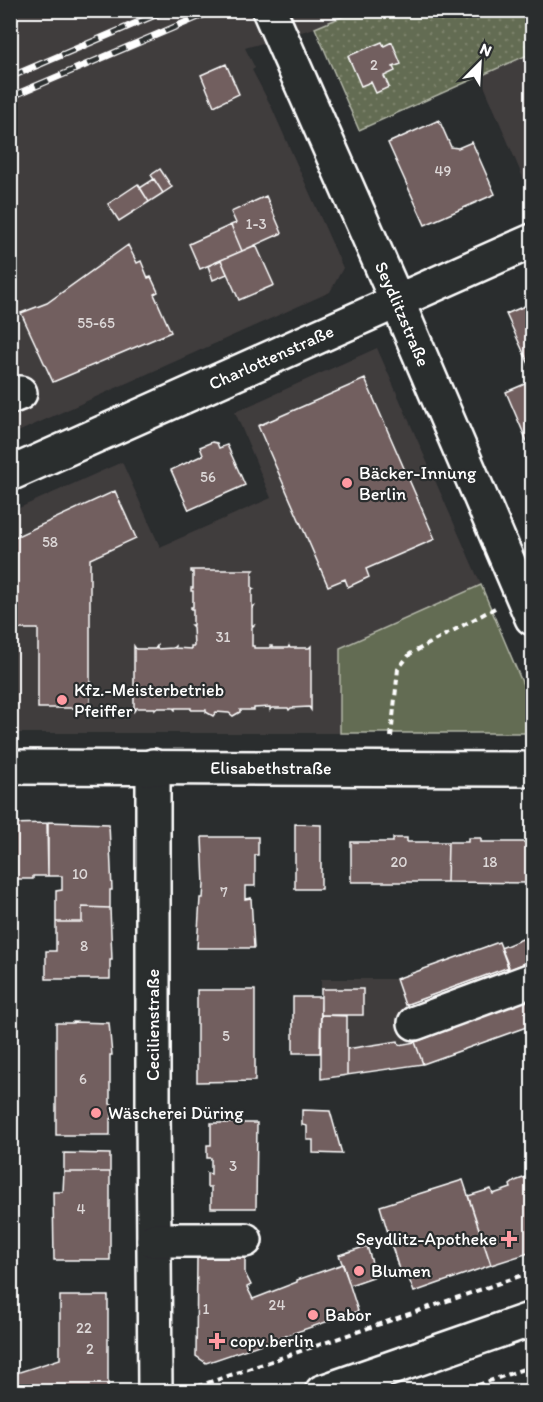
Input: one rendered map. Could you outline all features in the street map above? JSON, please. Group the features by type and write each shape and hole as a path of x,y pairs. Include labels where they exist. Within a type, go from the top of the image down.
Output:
{"street":[{"name":"Seydlitzstraße","path":"269,10 397,301 532,618"},
{"name":"Charlottenstraße","path":"10,474 532,241"},
{"name":"Cecilienstraße","path":"153,766 155,1392"},
{"name":"Elisabethstraße","path":"10,767 532,769"},
{"path":"415,1023 532,980"},
{"path":"154,1240 245,1240"},
{"path":"322,1392 532,1319"}],"path":[{"path":"391,741 398,669 410,654 498,607"},
{"path":"193,1387 532,1272"},
{"path":"458,1392 532,1366"}],"shaded area":[{"path":"10,11 356,11 315,28 245,48 255,68 252,70 271,106 343,268 330,292 11,435"},
{"path":"532,53 532,199 480,76"},
{"path":"377,348 481,585 340,648 340,733 11,733 10,512 122,462 160,547 271,498 235,412"},
{"path":"532,934 532,1025 423,1064 321,1079 321,979 396,979 502,948"}],"green space":[{"path":"356,11 532,11 532,53 359,130 315,28"},
{"path":"481,585 532,706 532,733 340,733 340,648"}],"building":[{"path":"382,42 384,46 392,42 401,64 393,67 395,71 384,76 389,87 376,93 371,82 361,86 348,56"},
{"path":"226,64 239,94 214,106 201,75"},
{"path":"439,120 451,147 458,148 472,142 495,194 425,225 388,143"},
{"path":"160,169 172,187 163,193 151,175"},
{"path":"154,179 163,193 149,202 140,188"},
{"path":"138,184 149,202 119,221 108,204"},
{"path":"266,196 282,233 242,251 231,225 236,223 231,212"},
{"path":"231,225 242,251 200,269 189,244"},
{"path":"128,245 137,263 141,261 148,278 151,277 158,292 154,294 171,332 53,382 21,313 47,303"},
{"path":"256,245 274,285 239,300 221,260"},
{"path":"221,260 227,274 213,280 208,266"},
{"path":"532,303 532,371 506,314"},
{"name":"Bäcker-Innung Berlin","path":"365,379 435,539 366,569 369,577 348,587 345,579 328,586 258,426"},
{"path":"532,381 532,453 506,392"},
{"path":"212,442 217,443 219,448 227,445 245,485 189,510 171,470 203,455 200,447"},
{"path":"115,491 136,538 90,559 90,708 38,708 38,629 10,629 10,537 13,538"},
{"path":"191,570 254,570 252,572 252,588 254,589 252,590 252,607 254,606 252,625 254,625 252,627 252,646 254,648 272,646 272,648 288,648 289,646 290,648 309,648 311,646 311,710 309,707 289,710 288,708 270,710 270,707 254,708 254,710 240,710 233,716 229,713 216,712 213,716 206,710 191,710 191,708 175,708 175,710 157,708 155,710 155,708 136,708 134,711 134,646 136,649 155,649 157,646 157,649 173,648 175,646 175,648 191,649 191,646 194,646 191,625 193,625 191,607 193,607 193,591 191,588 193,588 193,572"},
{"path":"48,822 109,824 112,890 110,890 110,908 82,907 82,922 56,922 56,891 62,890 62,876 48,876"},
{"path":"47,823 48,876 33,876 33,879 10,879 10,824"},
{"path":"295,824 321,825 321,889 295,889"},
{"path":"202,837 258,837 258,855 255,855 255,886 245,886 245,899 251,898 254,948 197,948 200,898 203,898 204,885"},
{"path":"393,838 407,838 407,842 448,842 447,882 351,882 351,842 393,842"},
{"path":"468,838 481,838 481,842 532,842 532,883 447,882 448,842 468,842"},
{"path":"82,907 110,908 112,960 110,960 110,979 46,979 46,951 56,951 56,922 82,922"},
{"path":"527,937 532,951 532,960 509,970 501,948"},
{"path":"499,942 509,967 405,1005 396,979"},
{"path":"10,986 17,986 16,1003 10,1003"},
{"path":"321,989 363,989 363,1015 321,1015"},
{"path":"197,990 255,990 255,1081 197,1082"},
{"path":"293,997 321,997 320,1053 293,1053"},
{"path":"532,998 532,1025 423,1064 415,1042"},
{"path":"321,1015 347,1016 347,1075 321,1079"},
{"path":"56,1023 109,1023 112,1055 110,1055 112,1119 110,1119 110,1135 56,1135"},
{"path":"398,1041 399,1045 415,1042 423,1064 347,1075 347,1049"},
{"path":"302,1110 330,1111 342,1154 313,1153 313,1140 307,1140 307,1126 302,1125"},
{"path":"211,1123 257,1123 256,1208 211,1208 211,1187 207,1187 207,1173 211,1174 211,1158 207,1158 207,1145 211,1145"},
{"path":"64,1153 110,1154 110,1172 64,1172"},
{"path":"64,1172 110,1172 110,1260 54,1260 53,1192 63,1192"},
{"path":"532,1177 532,1252 491,1265 468,1196 491,1189 493,1194 511,1188 510,1185 515,1181"},
{"path":"463,1180 491,1265 414,1292 406,1271 400,1273 380,1206"},
{"path":"367,1246 376,1276 350,1285 339,1255"},
{"path":"197,1258 245,1258 245,1273 251,1285 247,1287 253,1299 343,1264 358,1311 206,1363 196,1356"},
{"path":"60,1296 108,1296 108,1392 10,1392 10,1375 60,1359"}],"railway":[{"path":"10,77 167,10"},
{"path":"10,97 215,10"}],"place":[{"name":"Bäcker-Innung Berlin","path":"347,483"},
{"name":"Kfz.-Meisterbetrieb Pfeiffer","path":"62,700"},
{"name":"Wäscherei Düring","path":"96,1113"},
{"name":"Seydlitz-Apotheke","path":"509,1239"},
{"name":"Blumen","path":"359,1271"},
{"name":"Babor","path":"313,1315"},
{"name":"copv.berlin","path":"217,1341"}]}
